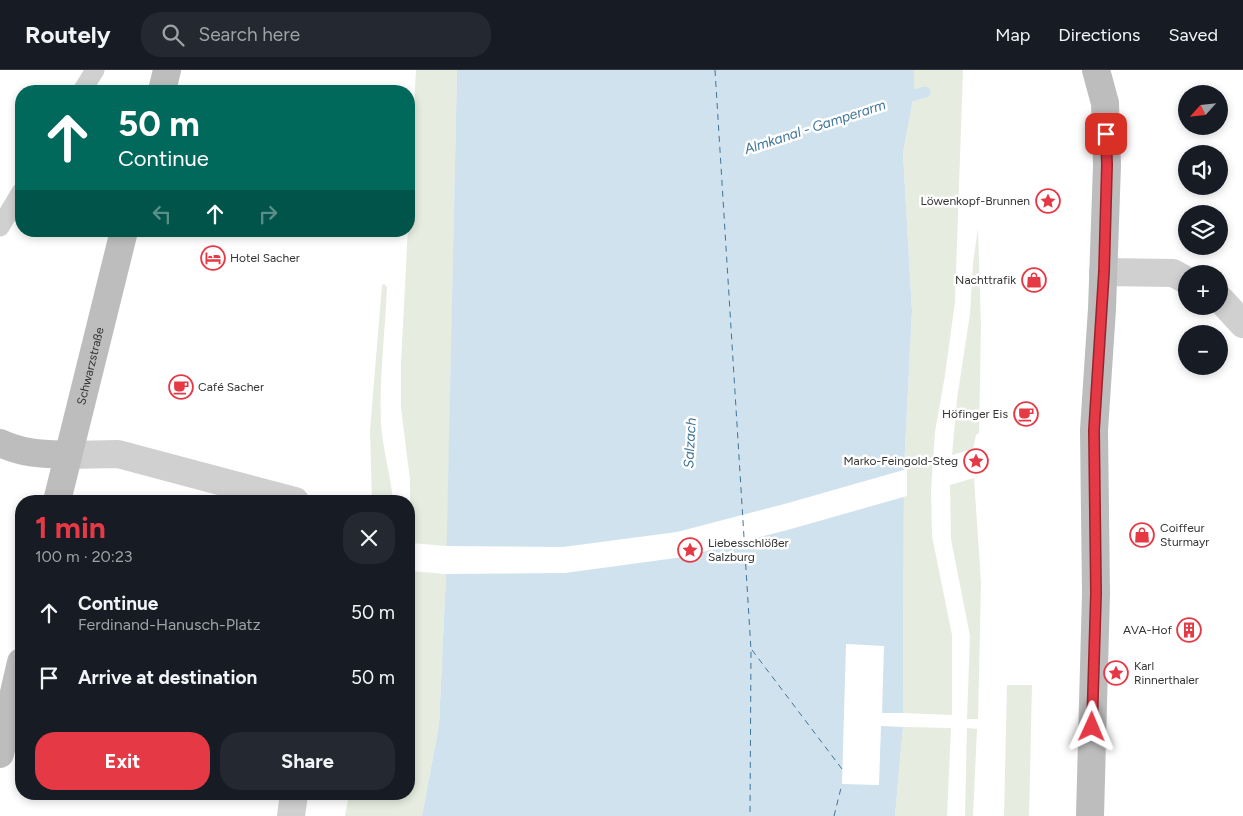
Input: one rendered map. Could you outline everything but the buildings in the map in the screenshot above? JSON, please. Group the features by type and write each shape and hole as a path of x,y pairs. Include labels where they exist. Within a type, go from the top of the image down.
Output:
{"street":[{"path":"163,85 167,70"},
{"path":"1090,816 1096,593 1094,430 1104,272 1107,165 1105,103 1096,70"},
{"name":"Schwarzstraße","path":"58,495 122,237"},
{"path":"1104,272 1172,273 1178,276"},
{"path":"1228,308 1243,324"},
{"path":"0,443 14,450 30,454 118,454 272,495"},
{"path":"0,754 15,688"},
{"path":"291,816 293,800"}],"lane":[{"path":"86,85 96,70"},
{"path":"0,227 15,202"}],"shaded area":[{"path":"416,70 457,70 447,546 415,543 415,495 410,495 401,408 401,364 407,237 415,237"},
{"path":"914,70 963,70 955,302 935,432 931,490 932,536 952,635 952,715 903,713 904,470 912,311 903,153 914,94"},
{"path":"978,228 981,326 979,433 976,435 973,449 952,455 957,399 970,314 973,263"},
{"path":"384,284 387,287 381,373 381,425 392,495 372,495 370,431 382,285"},
{"path":"974,478 981,582 978,719 967,719 970,636 951,539 950,485"},
{"path":"415,571 446,574 439,725 422,816 345,816 348,800 415,800"},
{"path":"1007,685 1032,685 1029,816 1004,816"},
{"path":"903,727 951,728 947,816 895,816"},
{"path":"967,728 977,729 973,816 965,816"}],"water":[{"name":"Salzach","path":"457,70 914,70 914,94 903,153 912,311 904,470 903,727 895,816 422,816 439,725 446,574"}],"pier":[{"path":"907,469 907,496 683,557 565,573 444,574 445,546 563,547 677,532"},
{"path":"846,644 884,646 882,713 905,713 905,727 881,726 879,785 842,784"}],"waterway":[{"name":"Almkanal - Gamperarm","path":"900,99 925,92"}],"ferry route":[{"path":"715,70 751,650 750,816"},
{"path":"752,650 842,769"},
{"path":"834,816 842,784"}],"place":[{"name":"Löwenkopf-Brunnen","path":"1048,201"},
{"name":"Hotel Sacher","path":"213,258"},
{"name":"Nachttrafik","path":"1034,280"},
{"name":"Café Sacher","path":"181,387"},
{"name":"Höfinger Eis","path":"1026,414"},
{"name":"Marko-Feingold-Steg","path":"976,461"},
{"name":"Coiffeur Sturmayr","path":"1142,535"},
{"name":"Liebesschlößer Salzburg","path":"690,550"},
{"name":"AVA-Hof","path":"1189,630"},
{"name":"Karl Rinnerthaler","path":"1116,673"}],"route":[{"path":"1092,727 1096,593 1094,430 1104,272 1106,134"}]}
